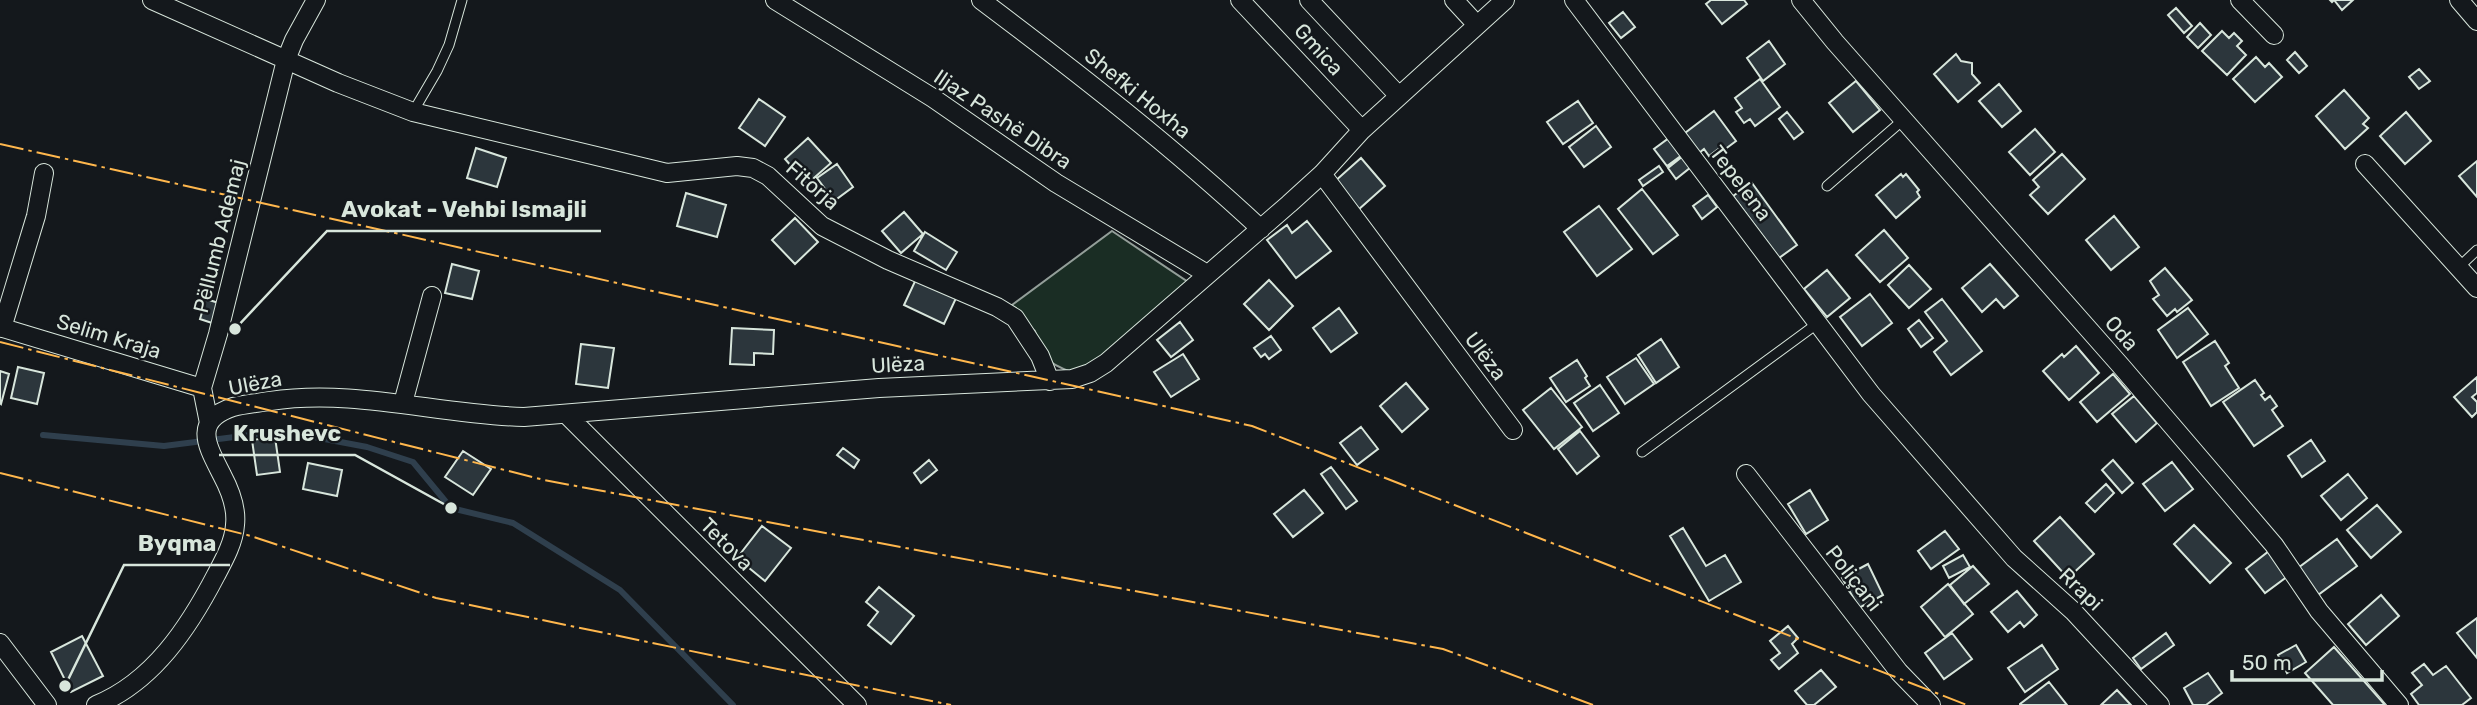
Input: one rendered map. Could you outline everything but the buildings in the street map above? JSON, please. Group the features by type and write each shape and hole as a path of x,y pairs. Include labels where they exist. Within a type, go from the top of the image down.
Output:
{"street":[{"name":"Fitorja","path":"152,0 338,83 413,112 667,173 737,166 753,168 768,176 822,226 888,260 997,307 1015,318 1040,356 1050,381"},
{"path":"286,60 316,0"},
{"name":"Iljaz Pashë Dibra","path":"775,0 933,98 1056,183 1207,274"},
{"name":"Shefki Hoxha","path":"981,0 1101,90 1214,185 1261,229"},
{"name":"Gmica","path":"1240,0 1362,131"},
{"path":"1309,0 1399,96"},
{"path":"1454,0 1476,25"},
{"name":"Ulëza","path":"208,436 220,414 233,408 284,399 317,397 404,403 488,416 524,418 879,388 1050,381 1072,379 1090,373 1106,363 1261,229 1322,174 1399,96 1505,0"},
{"name":"Tepelena","path":"1574,0 1871,394"},
{"name":"Oda","path":"1801,0 2274,545 2319,611 2399,705"},
{"path":"2240,0 2274,35"},
{"path":"2459,0 2477,21"},
{"name":"Pëllumb Ademaj","path":"208,436 202,387 218,334 286,60"},
{"path":"2365,164 2477,288"},
{"name":"Selim Kraja","path":"44,173 36,216 1,328 202,387"},
{"name":"Ulëza","path":"1322,174 1513,430"},
{"path":"404,403 432,296"},
{"name":"Rrapi","path":"1871,394 2014,558 2073,611 2160,705"},
{"name":"Tetova","path":"566,414 857,705"},
{"path":"96,705 110,700 127,688 163,657 180,635 222,562 235,529 236,515 208,436"},
{"name":"Poliçani","path":"1746,474 1891,662 1931,705"},
{"path":"0,643 47,705"}],"lane":[{"path":"413,112 449,45 463,0"},
{"path":"1827,186 1903,120"},
{"path":"2458,268 2477,250"},
{"path":"1642,452 1818,323"}],"green space":[{"path":"1112,231 1188,282 1121,347 1073,373 1047,359 1040,348 1035,331 1008,308"}],"waterway":[{"path":"43,435 164,446 282,431 367,447 413,462 451,508 513,523 620,590 733,705"}],"power":[{"path":"0,144 1252,426 1967,705"},
{"path":"0,342 544,480 1443,649 1593,705"},
{"path":"0,473 251,536 436,598 951,705"}],"place":[{"name":"Avokat - Vehbi Ismajli","path":"235,329"},
{"name":"Krushevc","path":"451,508"},
{"name":"Byqma","path":"65,686"}]}
